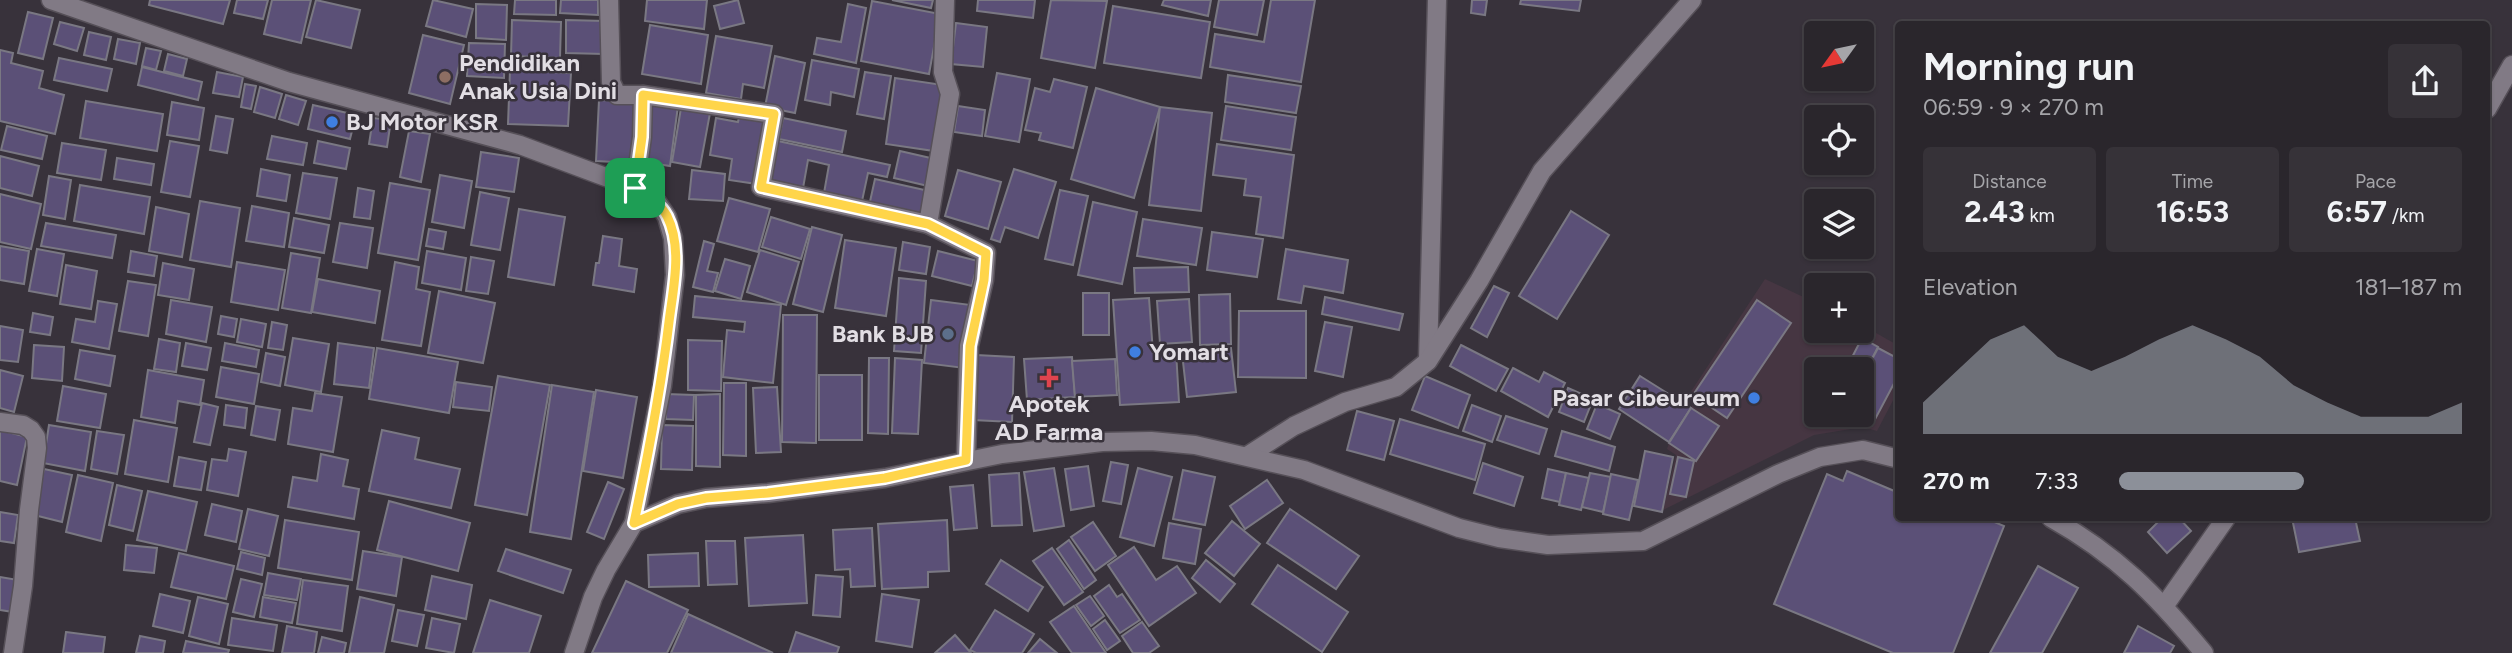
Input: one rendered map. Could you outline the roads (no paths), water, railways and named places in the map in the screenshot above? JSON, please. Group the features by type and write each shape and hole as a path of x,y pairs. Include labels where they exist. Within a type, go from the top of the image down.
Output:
{"street":[{"path":"51,0 289,82 520,145 635,188 657,202 667,217 673,238 675,275 662,386 634,523 601,579 574,653"},
{"path":"609,0 611,82 617,95 643,95 774,114 761,187 928,224 986,253 984,280 970,346 966,460"},
{"path":"928,224 950,94 943,72 945,0"},
{"path":"1428,361 1437,0"},
{"path":"1247,456 1294,426 1345,402 1396,387 1428,361 1479,281 1542,171 1692,0"},
{"path":"2490,104 2512,65"},
{"path":"635,188 642,137 643,95"},
{"path":"0,422 23,425 31,430 36,437 37,448 23,586 13,653"},
{"path":"634,523 678,504 706,498 885,478 966,460 1065,446 1151,441 1195,445 1304,470 1459,528 1499,538 1548,545 1643,541 1779,474 1820,457 1863,450 1895,458"},
{"path":"2056,521 2099,547 2129,571 2165,605 2204,653"},
{"path":"2165,605 2224,521"}],"place":[{"name":"Pendidikan Anak Usia Dini","path":"445,77"},
{"name":"BJ Motor KSR","path":"332,122"},
{"name":"Bank BJB","path":"948,334"},
{"name":"Yomart","path":"1135,352"},
{"name":"Apotek AD Farma","path":"1049,378"},
{"name":"Pasar Cibeureum","path":"1754,398"}]}
